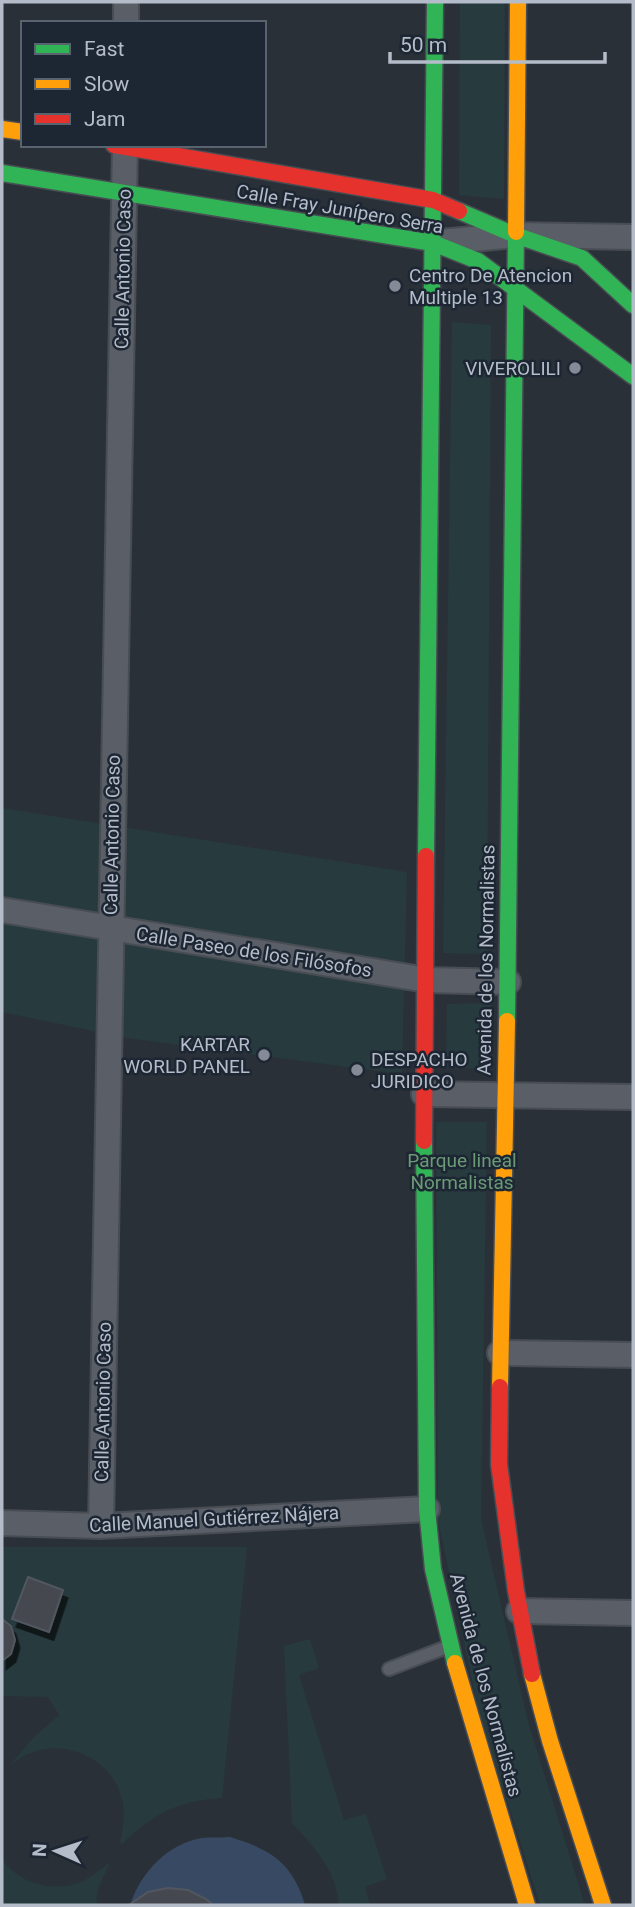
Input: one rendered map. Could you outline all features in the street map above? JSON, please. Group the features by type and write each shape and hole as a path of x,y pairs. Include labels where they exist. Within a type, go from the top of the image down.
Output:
{"street":[{"path":"126,2 126,21"},
{"name":"Avenida de los Normalistas","path":"435,2 424,1094 427,1509 434,1575 468,1714 527,1905"},
{"name":"Avenida de los Normalistas","path":"518,2 508,982 499,1464 506,1534 519,1611 543,1716 603,1905"},
{"path":"2,130 21,132"},
{"name":"Calle Antonio Caso","path":"101,1526 124,193 121,147"},
{"name":"Calle Fray Junípero Serra","path":"127,147 433,200 515,235 582,258 633,305"},
{"name":"Calle Fray Junípero Serra","path":"2,173 433,243 478,261 633,376"},
{"path":"433,243 515,235 633,237"},
{"name":"Calle Paseo de los Filósofos","path":"2,911 426,980 508,982"},
{"path":"424,1094 633,1097"},
{"path":"500,1353 633,1355"},
{"name":"Calle Manuel Gutiérrez Nájera","path":"2,1523 101,1526 427,1509"},
{"path":"519,1611 633,1613"}],"lane":[{"path":"389,1669 451,1646"}],"green space":[{"path":"460,2 505,2 504,199 459,195"},
{"path":"452,322 491,325 487,954 443,953"},
{"path":"2,808 407,872 402,1074 127,1038 2,1012"},
{"path":"491,1003 489,1068 446,1068 447,1004"},
{"name":"Parque lineal Normalistas","path":"436,1122 487,1122 481,1519 529,1725 585,1905 540,1905 479,1713 438,1520"},
{"path":"2,1547 247,1547 222,1798 192,1802 168,1811 145,1824 122,1844 122,1800 117,1786 99,1763 86,1756 58,1748 28,1754 10,1765 34,1737 59,1715 48,1697 2,1696"},
{"path":"310,1639 319,1668 299,1675 344,1820 366,1814 387,1879 365,1887 370,1905 339,1905 329,1870 292,1823 284,1646"},
{"path":"2,1859 9,1868 28,1880 61,1887 83,1881 110,1863 98,1888 96,1905 2,1905"}],"water":[{"path":"230,1837 257,1847 287,1868 305,1905 213,1905 194,1892 173,1889 152,1893 131,1903 149,1870 178,1846 202,1838"}],"building":[{"path":"28,1577 63,1590 49,1632 12,1619"},
{"path":"2,1619 11,1626 15,1640 11,1654 2,1661"},
{"path":"168,1888 188,1890 213,1905 129,1905 148,1892"}],"traffic: fast":[{"path":"426,856 435,2"},
{"path":"2,173 433,243 478,261 633,376"},
{"path":"459,211 515,235 582,258 633,305"},
{"path":"507,1021 516,232"},
{"path":"424,1141 427,1509 433,1569 455,1663"}],"traffic: slow":[{"path":"516,232 518,2"},
{"path":"2,129 21,132"},
{"path":"500,1387 507,1021"},
{"path":"455,1663 527,1905"},
{"path":"532,1674 550,1741 603,1905"}],"traffic: jam":[{"path":"126,147 433,200 459,211"},
{"path":"424,1141 426,856"},
{"path":"500,1387 499,1464 516,1591 532,1674"}],"place":[{"name":"Centro De Atencion Multiple 13","path":"395,286"},
{"name":"VIVEROLILI","path":"575,368"},
{"name":"KARTAR WORLD PANEL","path":"264,1055"},
{"name":"DESPACHO JURIDICO","path":"357,1070"}]}
